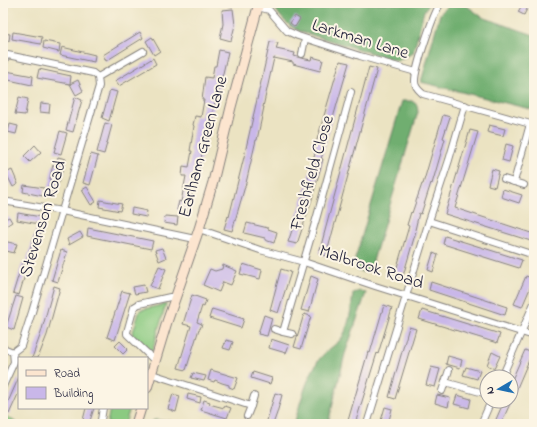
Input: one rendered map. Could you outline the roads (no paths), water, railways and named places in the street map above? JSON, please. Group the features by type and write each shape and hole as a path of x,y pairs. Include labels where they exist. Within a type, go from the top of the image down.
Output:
{"street":[{"path":"441,3 431,22 416,72 416,86 424,94 532,124 514,182"},
{"name":"Larkman Lane","path":"258,5 269,10 287,31 306,39 416,72"},
{"name":"Earlham Green Lane","path":"148,384 213,182 258,5"},
{"path":"302,54 306,39"},
{"path":"4,63 5,54 93,73 98,78 143,51"},
{"name":"Stevenson Road","path":"3,386 14,362 13,352 21,346 99,86 98,78"},
{"name":"Freshfield Close","path":"283,332 352,92"},
{"path":"367,424 465,106"},
{"path":"504,179 524,185"},
{"path":"3,202 62,211 195,239"},
{"path":"429,222 534,255"},
{"name":"Malbrook Road","path":"199,229 260,250 304,262 534,336"},
{"path":"155,360 127,334 134,307 139,304 175,297"},
{"path":"506,369 534,303"},
{"path":"274,329 292,334"},
{"path":"3,348 13,352"},
{"path":"442,391 449,370"},
{"path":"152,374 251,406"},
{"path":"445,382 479,392"},
{"path":"248,416 254,396"},
{"path":"102,424 100,420 103,409"},
{"path":"136,424 141,409"},
{"path":"481,424 488,409"}]}
